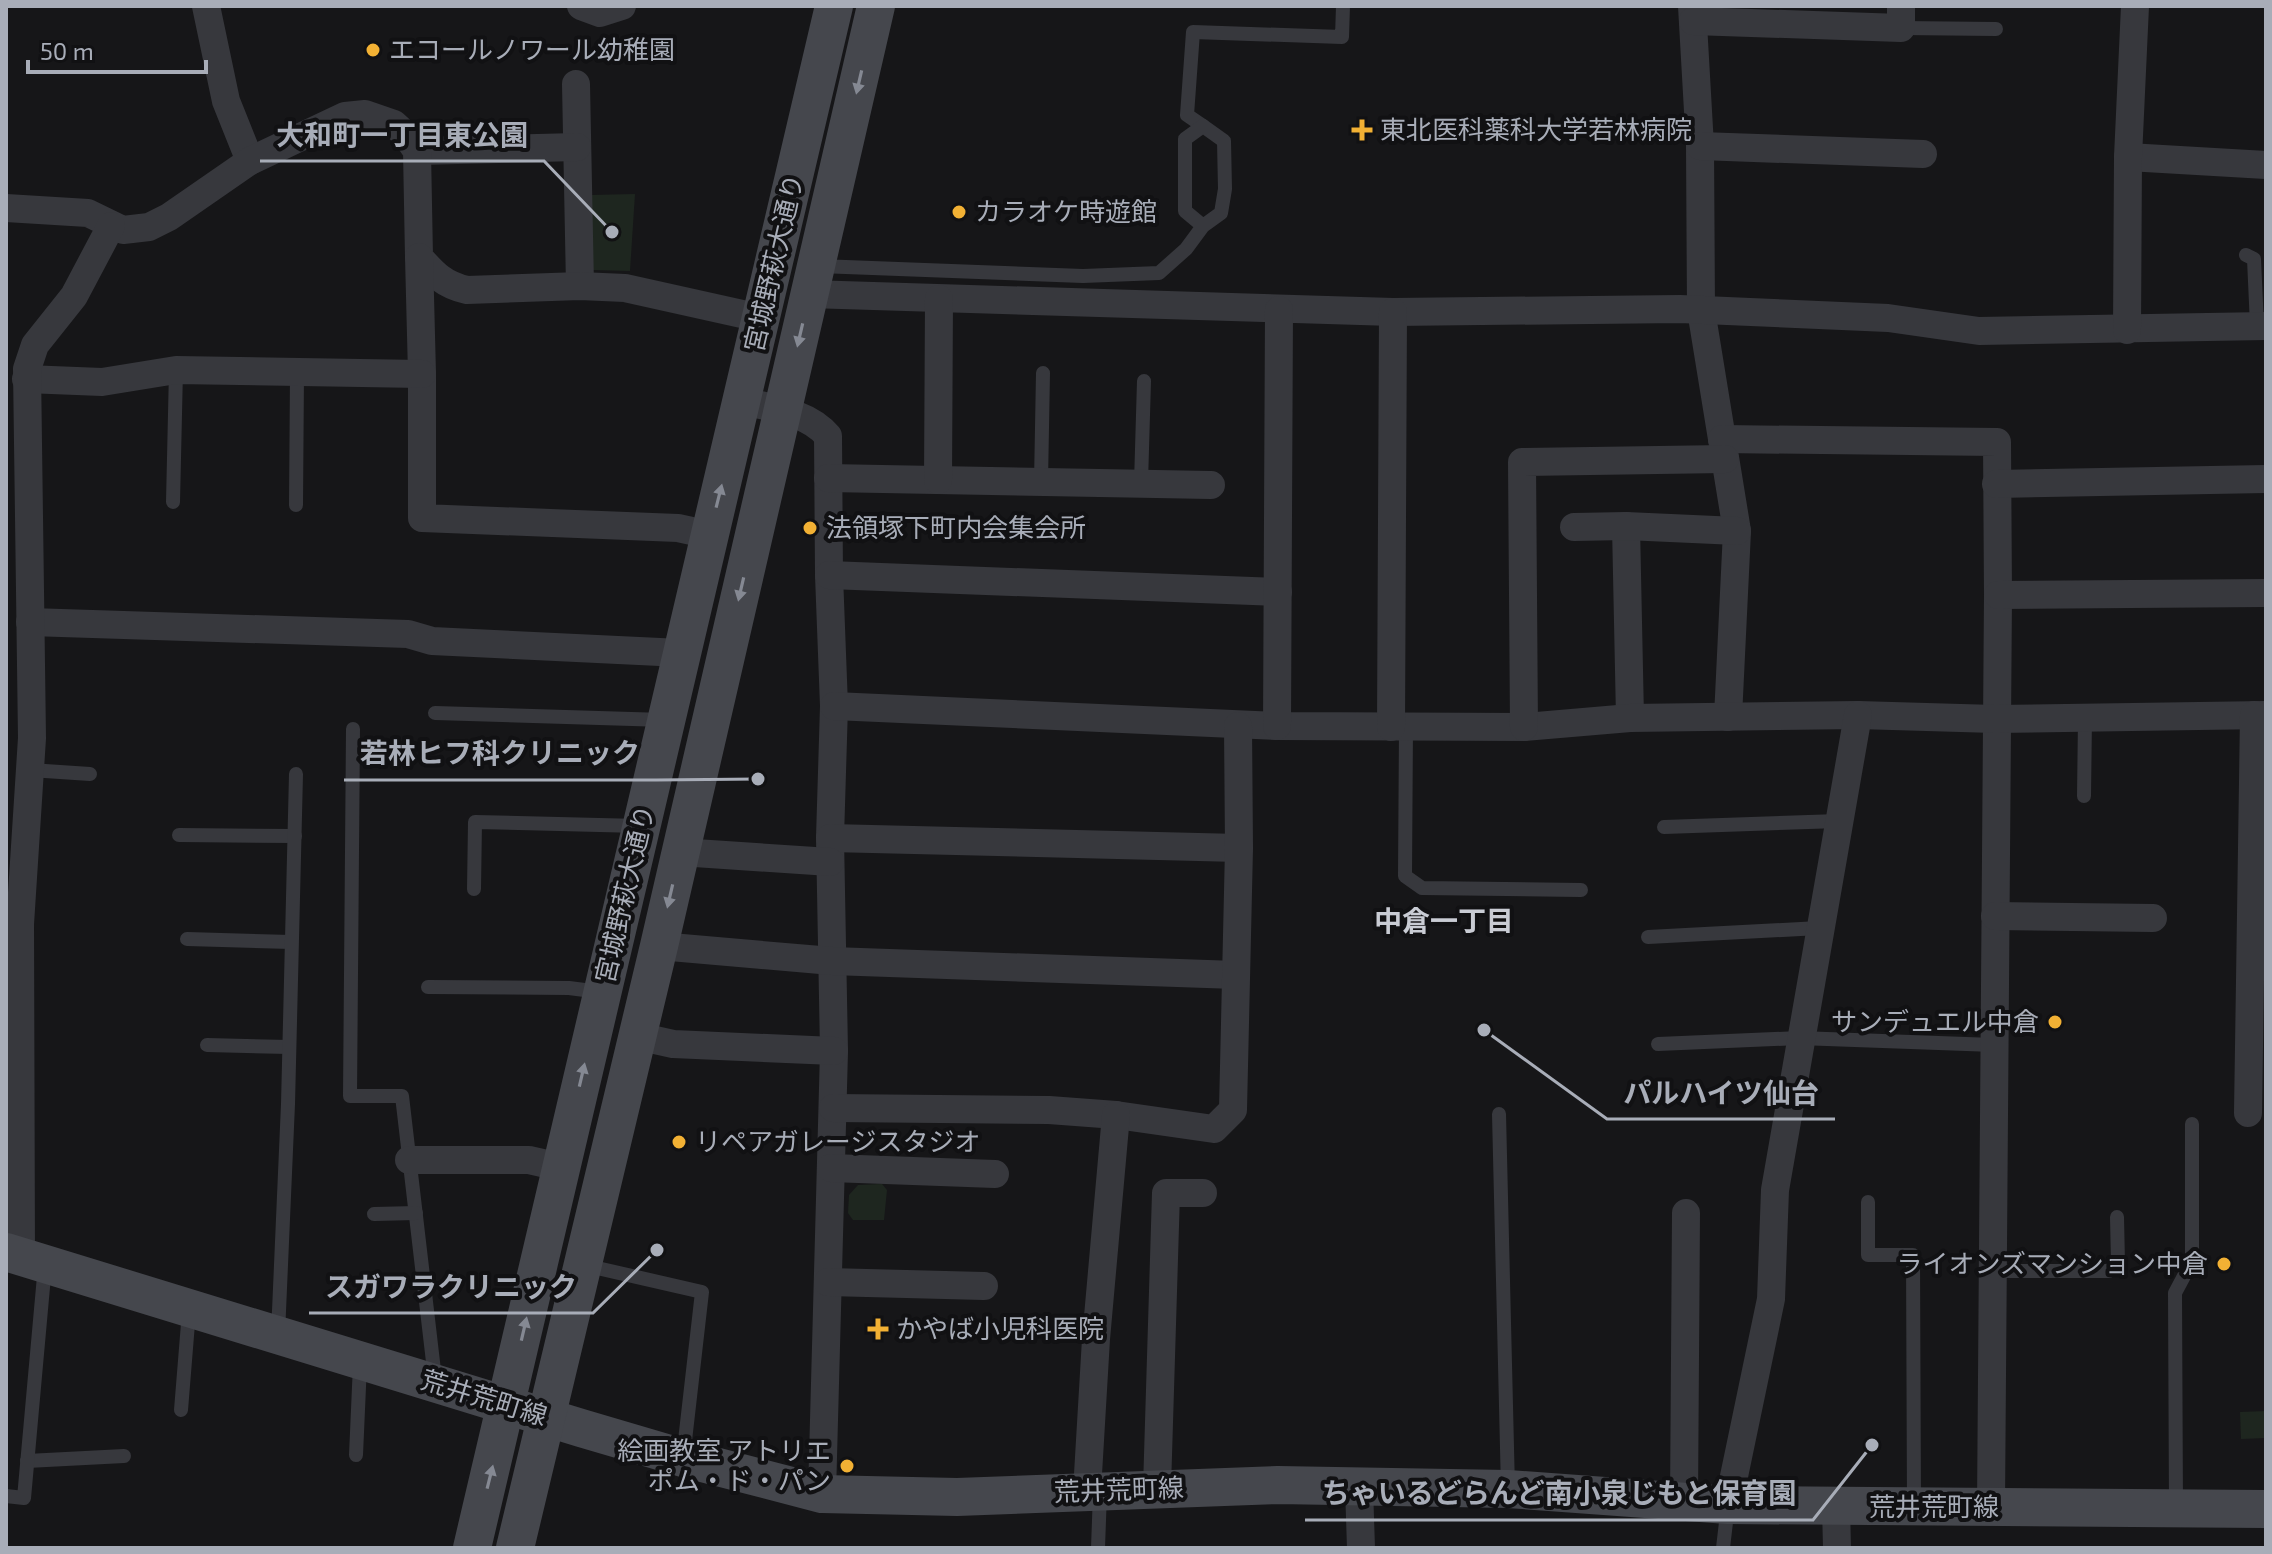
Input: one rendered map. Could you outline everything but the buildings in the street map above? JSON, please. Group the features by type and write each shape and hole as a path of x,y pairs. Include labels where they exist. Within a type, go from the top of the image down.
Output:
{"street":[{"path":"206,6 226,101 250,161"},
{"path":"581,6 600,13 622,6"},
{"name":"宮城野萩大通り","path":"472,1548 834,6"},
{"name":"宮城野萩大通り","path":"515,1548 659,946 876,6"},
{"path":"2127,330 2128,157 2135,6"},
{"path":"1728,717 1737,531 1701,310 1700,146 1692,13 1901,17"},
{"path":"576,84 580,286"},
{"path":"6,208 88,213 123,230 149,227 169,217 250,161 345,116 365,114 394,124 417,151 422,518 678,528 710,535"},
{"path":"1700,146 1923,154"},
{"path":"417,151 577,147"},
{"path":"2128,157 2266,165"},
{"path":"24,1258 13,962 30,770 18,704 30,622 26,379 35,345 74,296 111,226"},
{"path":"419,257 438,278 452,287 467,290 580,286 640,290 760,318"},
{"path":"813,280 939,299 1279,310 1701,310 1888,318 1979,331 2261,326"},
{"path":"938,480 939,299"},
{"path":"1277,726 1279,310"},
{"path":"1393,312 1398,727"},
{"path":"26,379 102,382 176,370 422,374"},
{"path":"742,401 782,410 818,424 828,436 834,706 830,850 834,1051 822,1494"},
{"path":"1524,727 1522,462 1723,449 1997,442 1991,1506"},
{"path":"828,478 1211,485"},
{"path":"1996,484 2266,479"},
{"path":"1626,526 1630,718"},
{"path":"1574,527 1737,531"},
{"path":"829,575 1278,592"},
{"path":"1998,595 2266,593"},
{"path":"30,622 408,634 432,641 681,653"},
{"path":"834,706 1238,726 1524,727 1630,718 1858,715 1995,719 2260,715 2248,1113"},
{"path":"1728,1505 1771,1299 1775,1190 1799,1038 1858,715"},
{"path":"833,1108 1049,1110 1116,1115 1214,1129 1233,1110 1239,848 1238,726"},
{"path":"680,852 1239,848"},
{"path":"1995,916 2153,918"},
{"path":"659,946 832,961 1236,975"},
{"path":"637,1036 673,1044 834,1051"},
{"path":"1094,1491 1096,1339 1116,1115"},
{"path":"409,1160 529,1160 560,1167"},
{"path":"831,1168 995,1174"},
{"path":"1157,1488 1166,1193 1203,1193"},
{"path":"1684,1502 1686,1213"},
{"name":"荒井荒町線","path":"24,1258 683,1458 822,1494 957,1497 1157,1488 1359,1487 1508,1489 1728,1505 2266,1509"},
{"path":"828,1282 984,1286"},
{"path":"1359,1487 1361,1548"},
{"path":"1836,1507 1837,1548"}],"lane":[{"path":"813,280 1159,273 1186,249 1203,226 1221,213 1225,189 1224,141 1187,115 1193,32 1342,37 1343,6"},
{"path":"1901,17 1996,29"},
{"path":"1203,126 1185,139 1185,211 1203,226"},
{"path":"2246,255 2254,259 2261,326"},
{"path":"173,502 176,370"},
{"path":"1041,482 1043,373"},
{"path":"296,505 297,374"},
{"path":"1141,483 1144,381"},
{"path":"435,713 665,720"},
{"path":"2084,796 2085,718"},
{"path":"1398,727 1405,876 1422,888 1581,890"},
{"path":"353,729 350,1096 402,1096 435,1384"},
{"path":"30,770 90,774"},
{"path":"278,1335 296,774"},
{"path":"1664,827 1839,821"},
{"path":"474,889 475,822 640,826"},
{"path":"179,835 295,836"},
{"path":"1648,937 1819,928"},
{"path":"187,939 291,942"},
{"path":"428,987 569,988 602,992"},
{"path":"1658,1044 1799,1038 1994,1045"},
{"path":"207,1045 289,1047"},
{"path":"1499,1114 1508,1489"},
{"path":"2176,1509 2175,1293 2192,1261 2192,1124"},
{"path":"1868,1202 1868,1255 1913,1255 1914,1507"},
{"path":"374,1214 416,1213"},
{"path":"1993,1271 2109,1271 2118,1263 2117,1217"},
{"path":"6,1496 24,1498 27,1461 24,1258"},
{"path":"581,1265 702,1292 683,1458"},
{"path":"181,1410 190,1308"},
{"path":"356,1455 361,1360"},
{"path":"27,1461 124,1456"},
{"path":"1094,1491 1098,1548"},
{"path":"1723,1548 1728,1505"}],"shaded area":[{"path":"635,194 630,271 592,270 590,195"},
{"path":"882,1184 887,1190 884,1220 853,1220 848,1213 849,1195 858,1185"},
{"path":"2266,1411 2266,1438 2241,1439 2240,1412"}],"place":[{"name":"エコールノワール幼稚園","path":"373,50"},
{"name":"東北医科薬科大学若林病院","path":"1362,130"},
{"name":"カラオケ時遊館","path":"959,212"},
{"name":"大和町一丁目東公園","path":"612,232"},
{"name":"法領塚下町内会集会所","path":"810,528"},
{"name":"若林ヒフ科クリニック","path":"758,779"},
{"name":"サンデュエル中倉","path":"2055,1022"},
{"name":"パルハイツ仙台","path":"1484,1030"},
{"name":"リペアガレージスタジオ","path":"679,1142"},
{"name":"スガワラクリニック","path":"657,1250"},
{"name":"ライオンズマンション中倉","path":"2224,1264"},
{"name":"かやば小児科医院","path":"878,1329"},
{"name":"ちゃいるどらんど南小泉じもと保育園","path":"1872,1445"},
{"name":"絵画教室 アトリエ ポム・ド・パン","path":"847,1466"}],"district":[{"name":"中倉一丁目","path":"1444,921"}]}
